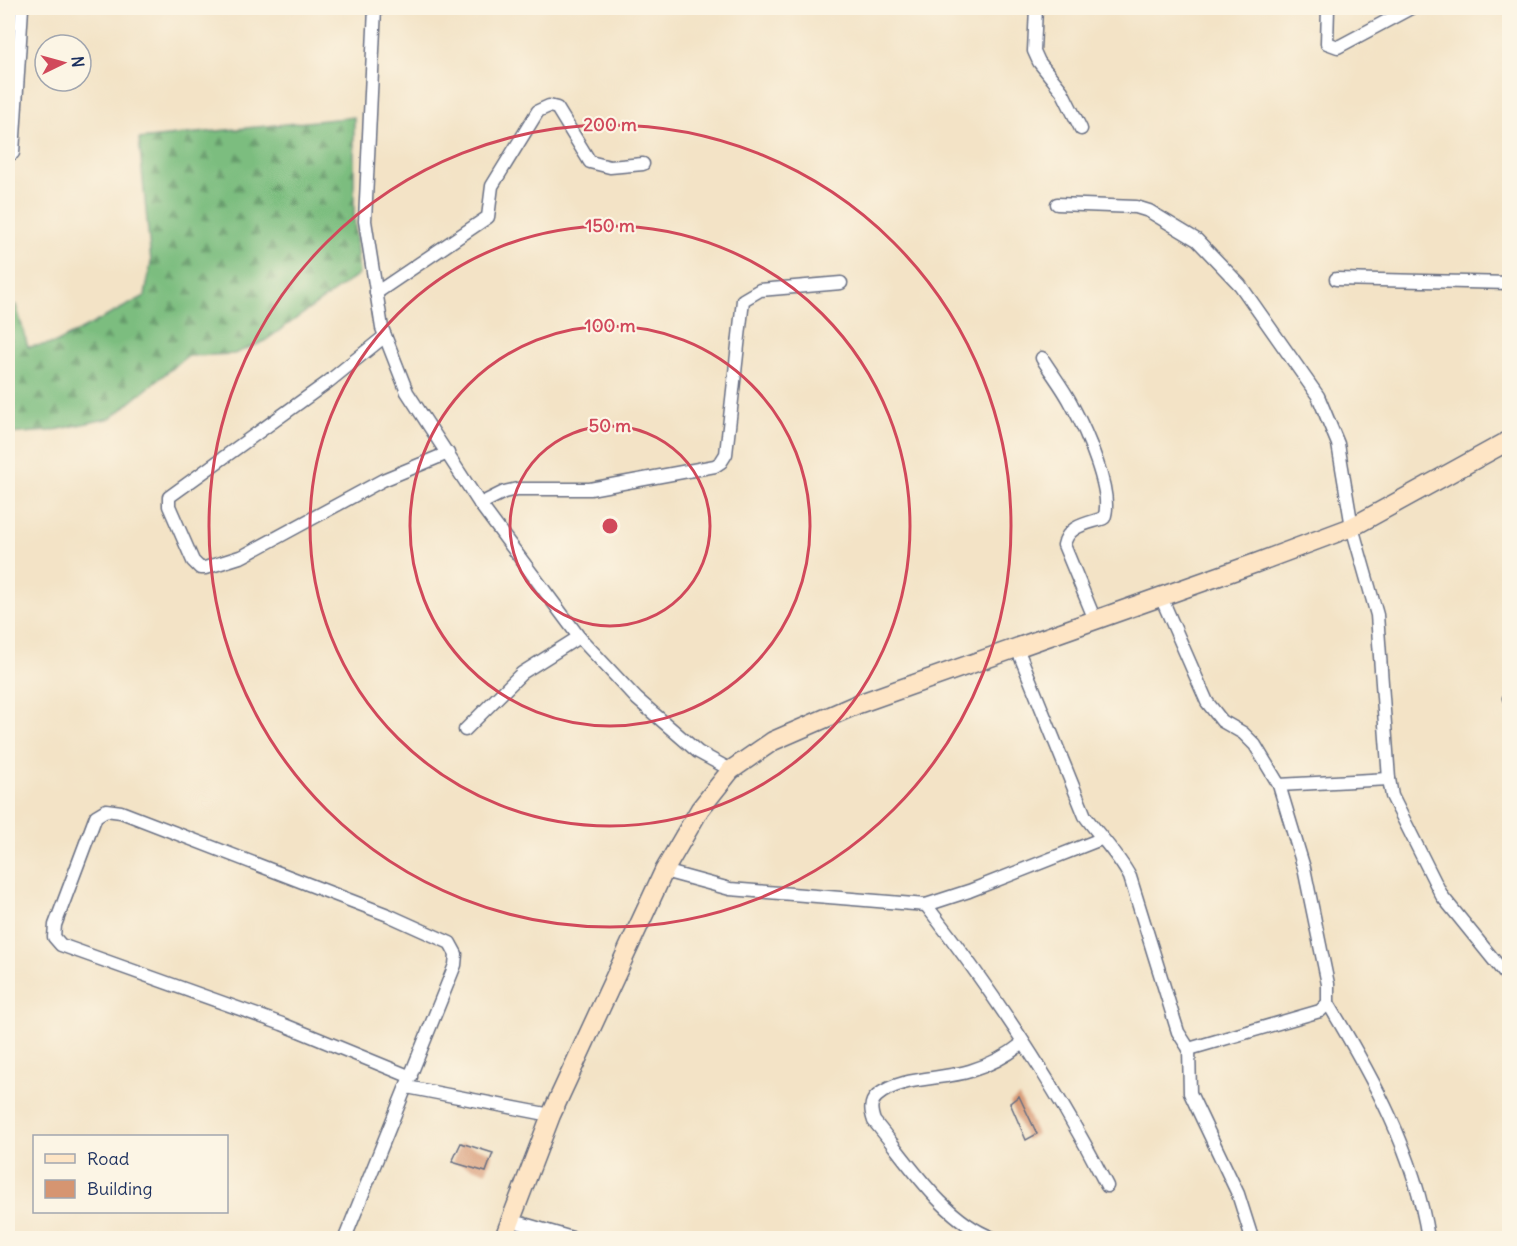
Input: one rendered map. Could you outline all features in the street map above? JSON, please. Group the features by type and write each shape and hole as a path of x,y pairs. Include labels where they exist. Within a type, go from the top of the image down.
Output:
{"main road":[{"path":"504,1239 551,1114 664,871 700,809 731,770 773,741 858,704 1352,527 1509,440"}],"street":[{"path":"13,153 22,8"},
{"path":"375,8 365,221 385,336 407,392 480,504 579,637 637,699 698,752 731,770"},
{"path":"1036,8 1034,51 1039,62 1062,91 1081,129"},
{"path":"1328,8 1328,43 1338,47 1411,8"},
{"path":"376,293 488,217 492,186 538,111 549,106 557,108 590,162 610,167 643,164"},
{"path":"1057,204 1136,207 1149,211 1197,240 1240,285 1318,396 1338,444 1352,527 1377,615 1389,779 1399,812 1442,896 1509,980"},
{"path":"1336,279 1509,283"},
{"path":"480,504 504,492 517,489 590,489 715,466 722,462 726,454 743,300 760,290 841,284"},
{"path":"385,336 328,382 169,497 169,507 193,561 200,568 205,568 243,556 384,480 448,453"},
{"path":"1042,358 1072,405 1095,461 1106,497 1104,518 1072,529 1066,535 1064,544 1095,620"},
{"path":"1161,597 1207,702 1222,721 1244,733 1255,745 1279,785 1304,868 1328,984 1328,1003 1381,1095 1424,1212 1428,1239"},
{"path":"465,730 522,673 579,637"},
{"path":"1017,648 1085,816 1101,839 1121,860 1130,877 1178,1032 1189,1049 1190,1092 1238,1194 1252,1239"},
{"path":"1279,785 1389,779"},
{"path":"345,1239 409,1082 455,965 456,954 450,942 387,915 120,812 106,810 96,816 55,925 54,937 61,945 282,1023 409,1082 551,1114"},
{"path":"664,871 730,889 926,905 969,891 1101,839"},
{"path":"926,905 974,968 1023,1043 1042,1077 1072,1119 1107,1186"},
{"path":"1189,1049 1320,1011 1328,1003"},
{"path":"993,1239 951,1213 874,1121 871,1110 872,1101 878,1094 901,1085 969,1072 994,1062 1023,1043"},
{"path":"510,1220 572,1239"}],"green space":[{"path":"354,117 354,217 359,274 263,342 234,354 187,356 111,418 50,431 8,434 8,306 16,305 28,347 56,343 145,296 151,262 139,139"}],"building":[{"path":"1019,1096 1037,1134 1026,1140 1010,1103"},
{"path":"461,1143 493,1153 486,1172 452,1162"}]}
